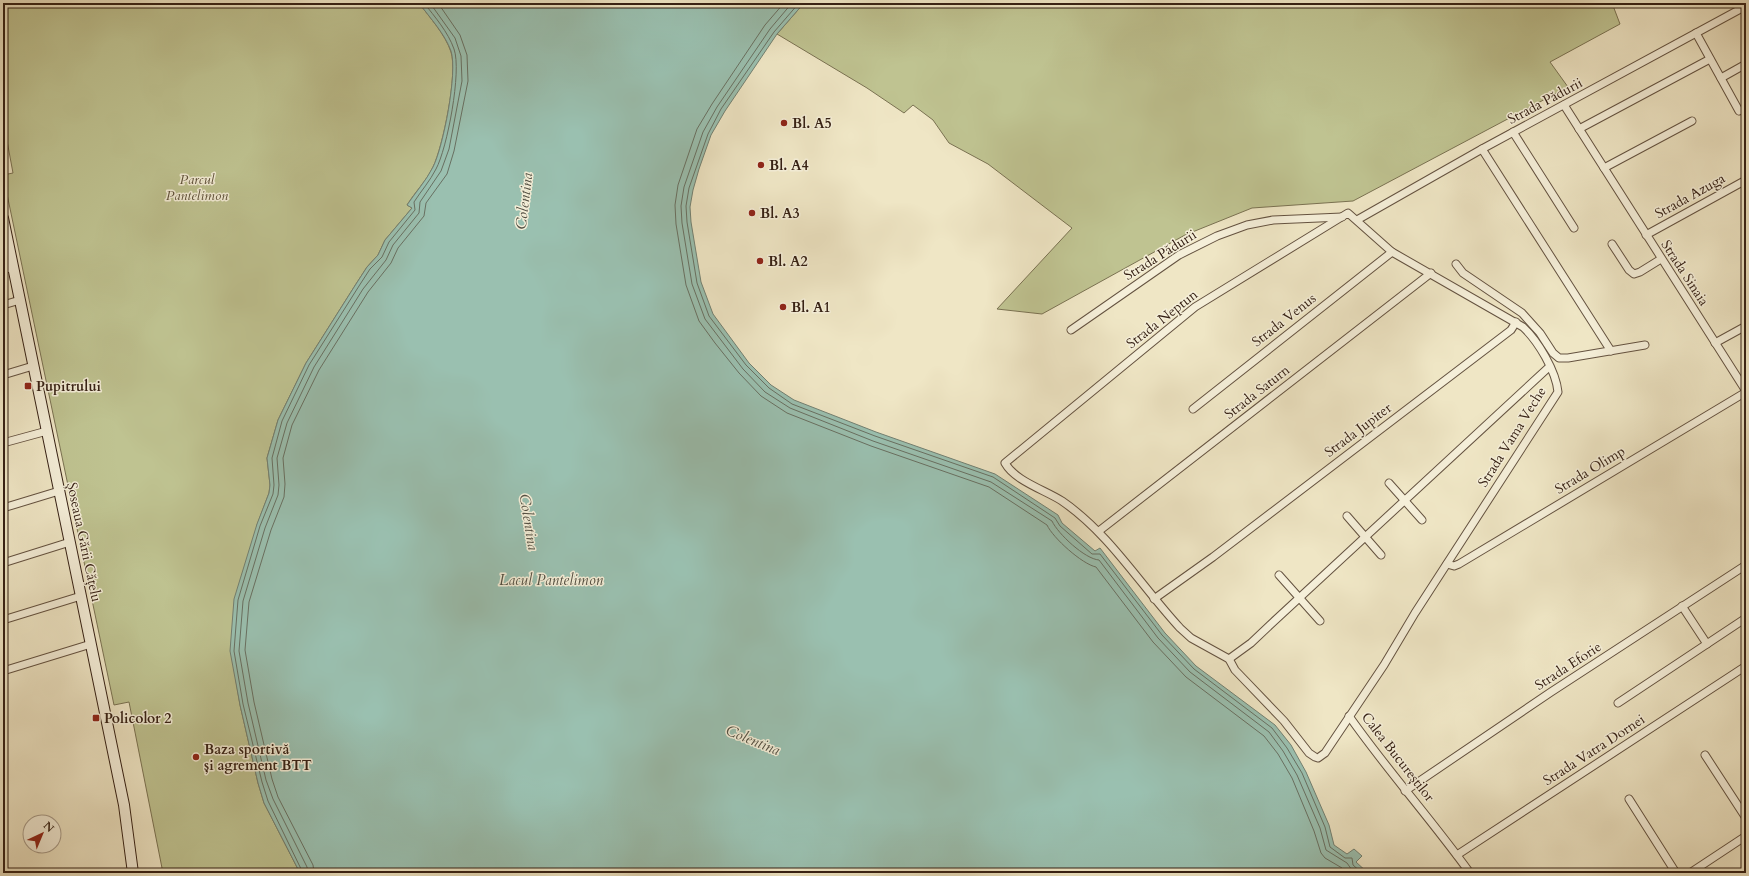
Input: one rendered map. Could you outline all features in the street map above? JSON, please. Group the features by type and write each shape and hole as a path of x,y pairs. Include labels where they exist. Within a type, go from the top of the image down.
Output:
{"main road":[{"name":"Șoseaua Gării Cățelu","path":"3,218 124,805 133,873"}],"street":[{"name":"Strada Pădurii","path":"1357,220 1482,149 1746,6"},
{"path":"1696,33 1739,112"},
{"path":"1579,129 1710,59"},
{"path":"1721,78 1746,64"},
{"name":"Strada Sinaia","path":"1564,105 1746,391"},
{"path":"1604,168 1692,121"},
{"path":"1513,132 1574,228"},
{"path":"1482,149 1611,351"},
{"name":"Strada Azuga","path":"1646,235 1746,180"},
{"name":"Strada Pădurii","path":"1071,330 1179,255 1218,236 1248,225 1273,220 1345,215"},
{"name":"Strada Vama Veche","path":"1345,215 1357,220 1392,252 1516,322 1536,341 1549,366 1557,388 1556,395 1384,665 1349,716"},
{"name":"Strada Neptun","path":"1099,531 1062,501 1016,475 1005,463 1195,308 1345,215"},
{"path":"1612,244 1629,270 1634,274 1661,259"},
{"name":"Strada Venus","path":"1192,409 1392,252"},
{"path":"1456,264 1463,273 1527,318 1544,338 1553,353 1559,358 1568,358 1645,345"},
{"path":"3,270 13,267"},
{"name":"Strada Saturn","path":"1099,531 1431,273"},
{"path":"3,305 20,300"},
{"name":"Strada Jupiter","path":"1154,598 1213,557 1511,330 1516,322"},
{"path":"1715,343 1746,326"},
{"path":"3,375 33,366"},
{"path":"1099,531 1180,628 1192,638 1229,658 1251,643 1549,366"},
{"name":"Strada Olimp","path":"1447,564 1454,566 1460,564 1746,391"},
{"path":"3,443 47,431"},
{"path":"1389,483 1422,520"},
{"path":"3,508 59,491"},
{"path":"1347,516 1381,555"},
{"path":"3,563 70,542"},
{"name":"Strada Eforie","path":"1405,791 1746,565"},
{"path":"1279,575 1320,621"},
{"path":"3,620 81,596"},
{"path":"1682,606 1707,644"},
{"path":"1618,703 1746,618"},
{"path":"3,671 92,644"},
{"name":"Calea Bucureștilor","path":"1229,658 1235,670 1268,704 1315,757 1322,756 1325,753 1349,716 1405,791 1438,830 1470,873"},
{"name":"Strada Vatra Dornei","path":"1457,855 1746,666"},
{"path":"1706,754 1746,818"},
{"path":"1629,799 1676,873"},
{"path":"1690,873 1746,836"}],"green space":[{"name":"Parcul Pantelimon","path":"3,3 419,3 441,33 451,52 453,76 451,92 445,127 433,167 428,177 407,205 412,208 385,240 378,255 367,267 306,363 278,420 267,458 270,485 269,493 257,525 236,681 240,705 264,803 300,873 163,873 129,702 114,705 3,175 13,173 3,119"},
{"path":"804,3 1612,3 1620,24 1550,62 1568,87 1353,201 1252,208 1185,235 1042,314 997,309 1072,228 988,164 949,143 933,120 913,105 904,113 867,88 777,34"}],"water":[{"name":"Lacul Pantelimon","path":"419,3 804,3 777,34 725,111 711,135 699,169 690,207 691,222 701,282 713,314 749,363 771,385 794,400 876,432 995,474 1058,515 1062,523 1095,551 1100,548 1165,633 1196,666 1275,725 1291,745 1306,772 1329,825 1334,845 1347,854 1354,849 1362,856 1356,862 1368,873 300,873 264,803 258,783 240,705 230,651 234,599 257,524 269,493 270,485 267,458 278,420 306,363 367,267 378,255 385,240 412,208 407,205 427,177 437,157 445,127 451,92 453,61 451,51 445,38"}],"place":[{"name":"Bl. A5","path":"784,123"},
{"name":"Bl. A4","path":"761,165"},
{"name":"Bl. A3","path":"752,213"},
{"name":"Bl. A2","path":"760,261"},
{"name":"Bl. A1","path":"783,307"},
{"name":"Pupitrului","path":"28,386"},
{"name":"Policolor 2","path":"96,718"},
{"name":"Baza sportivă și agrement BTT","path":"196,757"}],"water label":[{"name":"Colentina","path":"524,201"},
{"name":"Colentina","path":"529,522"},
{"name":"Colentina","path":"753,740"}]}
